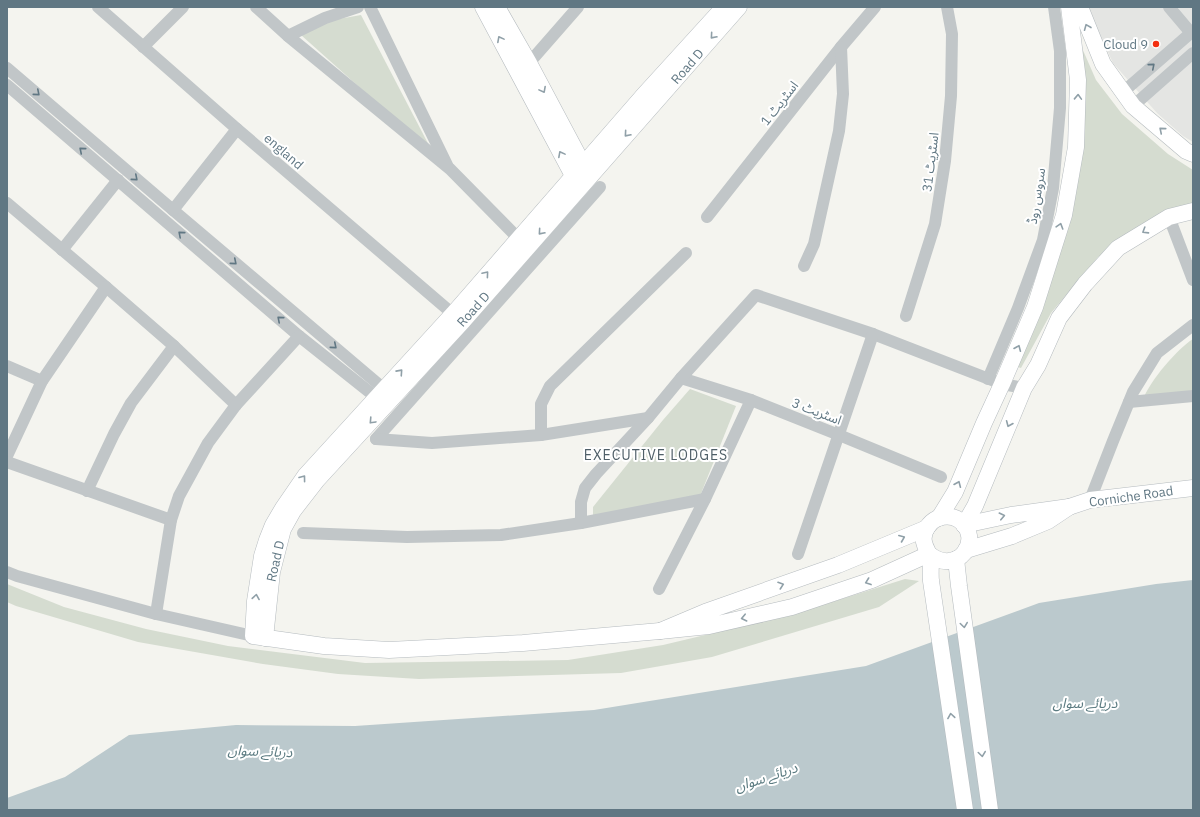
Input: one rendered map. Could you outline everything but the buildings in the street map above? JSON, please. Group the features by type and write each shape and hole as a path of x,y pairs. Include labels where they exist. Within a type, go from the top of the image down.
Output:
{"street":[{"name":"england","path":"98,7 236,129 453,314"},
{"path":"143,46 183,7"},
{"path":"256,7 288,36 450,169 518,238"},
{"path":"288,36 325,18 358,7"},
{"path":"370,7 450,169"},
{"path":"483,7 585,178"},
{"path":"497,7 529,63 585,178"},
{"path":"529,63 578,7"},
{"name":"Road D","path":"259,637 272,572 283,529 287,521 317,480 453,314 518,238 585,178 642,97 724,7"},
{"name":"Road D","path":"385,397 464,320 585,178 739,7"},
{"name":"اسٹریٹ 1","path":"707,217 841,47 875,7"},
{"name":"اسٹریٹ 31","path":"906,316 935,224 945,161 952,96 952,34 947,7"},
{"name":"سروس روڈ","path":"995,382 1018,308 1043,240 1053,188 1060,108 1060,51 1054,7"},
{"path":"939,518 955,492 984,423 995,382 1035,307 1064,215 1076,147 1078,80 1069,7"},
{"path":"1080,7 1103,64 1133,106 1186,151 1193,154"},
{"path":"1123,92 1192,32 1169,7"},
{"path":"804,266 814,244 839,131 843,94 841,47"},
{"path":"1133,106 1193,53"},
{"path":"7,68 173,210 385,397"},
{"path":"7,85 299,336 385,397"},
{"path":"173,210 236,129"},
{"path":"585,178 376,439 432,443 540,435 648,418"},
{"path":"62,250 118,180"},
{"path":"7,203 174,346 236,405"},
{"path":"964,525 975,506 1024,388 1038,365 1059,318 1084,284 1118,248 1169,217 1193,211"},
{"path":"1169,217 1193,280"},
{"path":"540,435 541,404 550,386 686,253"},
{"path":"7,456 42,381 106,287"},
{"path":"581,522 581,502 585,488 756,295 874,334 995,382 1024,388"},
{"path":"1090,500 1134,392 1157,353 1193,325"},
{"path":"798,554 874,334"},
{"path":"156,614 171,520 179,496 208,444 236,405 299,336"},
{"path":"88,491 114,434 131,403 174,346"},
{"path":"7,366 42,381"},
{"name":"اسٹریٹ 3","path":"681,378 751,400 839,434 941,477"},
{"path":"1129,402 1193,396"},
{"path":"659,589 705,499 751,400"},
{"path":"7,462 171,520"},
{"name":"Corniche Road","path":"1069,508 1090,500 1193,488"},
{"path":"303,533 407,537 500,535 581,522 705,499"},
{"path":"964,525 1011,514 1069,508"},
{"path":"929,554 935,559 949,562 961,555 1048,521 1069,508"},
{"path":"660,631 705,612 838,565 926,528 934,520 939,518 945,516 956,518 968,531 969,538 968,544 961,555 959,586 990,810"},
{"path":"926,528 924,542 929,554 931,585 965,810"},
{"path":"7,572 156,614 259,637 324,646 389,650 523,643 709,626 792,608 872,580 929,554"},
{"path":"891,572 901,569 920,571 931,585"}],"shaded area":[{"path":"1087,7 1193,7 1193,142 1183,136 1157,113 1113,63"},
{"path":"361,15 433,153 301,35 333,20"},
{"path":"1082,48 1096,80 1122,114 1168,154 1193,170 1193,207 1153,222 1098,257 1051,313 1021,368 1014,366 1051,279"},
{"path":"1193,339 1193,393 1143,399 1152,383 1165,366 1179,350"},
{"path":"690,389 736,406 700,496 593,517 593,507"},
{"path":"905,579 919,581 879,607 712,657 621,673 419,679 338,674 263,664 138,642 7,602 7,584 64,607 146,629 228,646 365,663 568,660 663,645 797,613"}],"water":[{"name":"دریائے سواں","path":"1193,580 1193,810 7,810 7,798 65,777 129,735 236,725 355,726 594,710 866,666 1039,603 1156,584"}],"place":[{"name":"Cloud 9","path":"1156,44"}],"district":[{"name":"EXECUTIVE LODGES","path":"656,455"}]}
